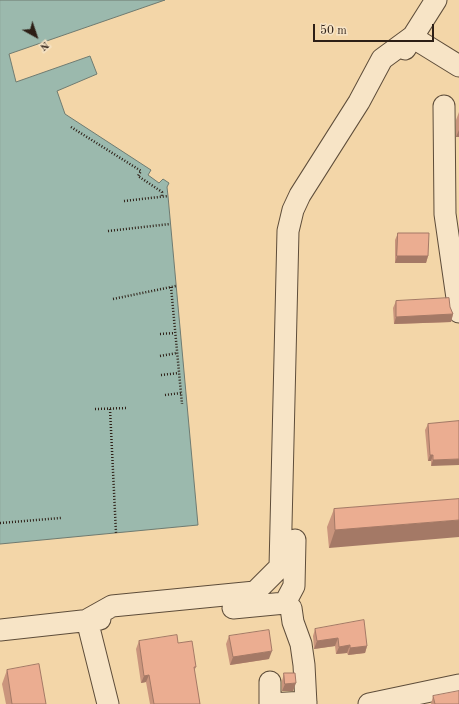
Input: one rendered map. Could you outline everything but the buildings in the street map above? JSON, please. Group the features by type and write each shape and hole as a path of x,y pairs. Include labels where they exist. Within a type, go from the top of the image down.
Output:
{"street":[{"path":"285,603 294,586 302,239 304,223 312,200 436,0"},
{"path":"412,37 459,66"},
{"path":"87,620 112,606 255,592 280,567 288,231 293,210 308,182 359,102 382,59 412,37"},
{"path":"444,106 445,214 459,312"},
{"path":"0,630 87,620 285,603 291,608 293,622 301,644 304,665 306,703 270,704 270,682"},
{"path":"87,620 108,704"},
{"path":"369,704 459,685"}],"path":[{"path":"71,127 141,171 138,176 162,192 162,196"},
{"path":"124,201 168,196"},
{"path":"108,231 170,224"},
{"path":"113,298 176,286"},
{"path":"171,287 182,404"},
{"path":"160,334 175,333"},
{"path":"160,356 177,354"},
{"path":"161,374 179,373"},
{"path":"165,395 181,394"},
{"path":"95,409 128,408"},
{"path":"110,409 116,533"},
{"path":"0,523 61,518"}],"shaded area":[{"path":"0,0 165,0 9,54 16,82 90,56 97,74 57,91 65,114 151,170 148,175 159,183 163,179 169,183 167,187 198,525 0,544"}]}
